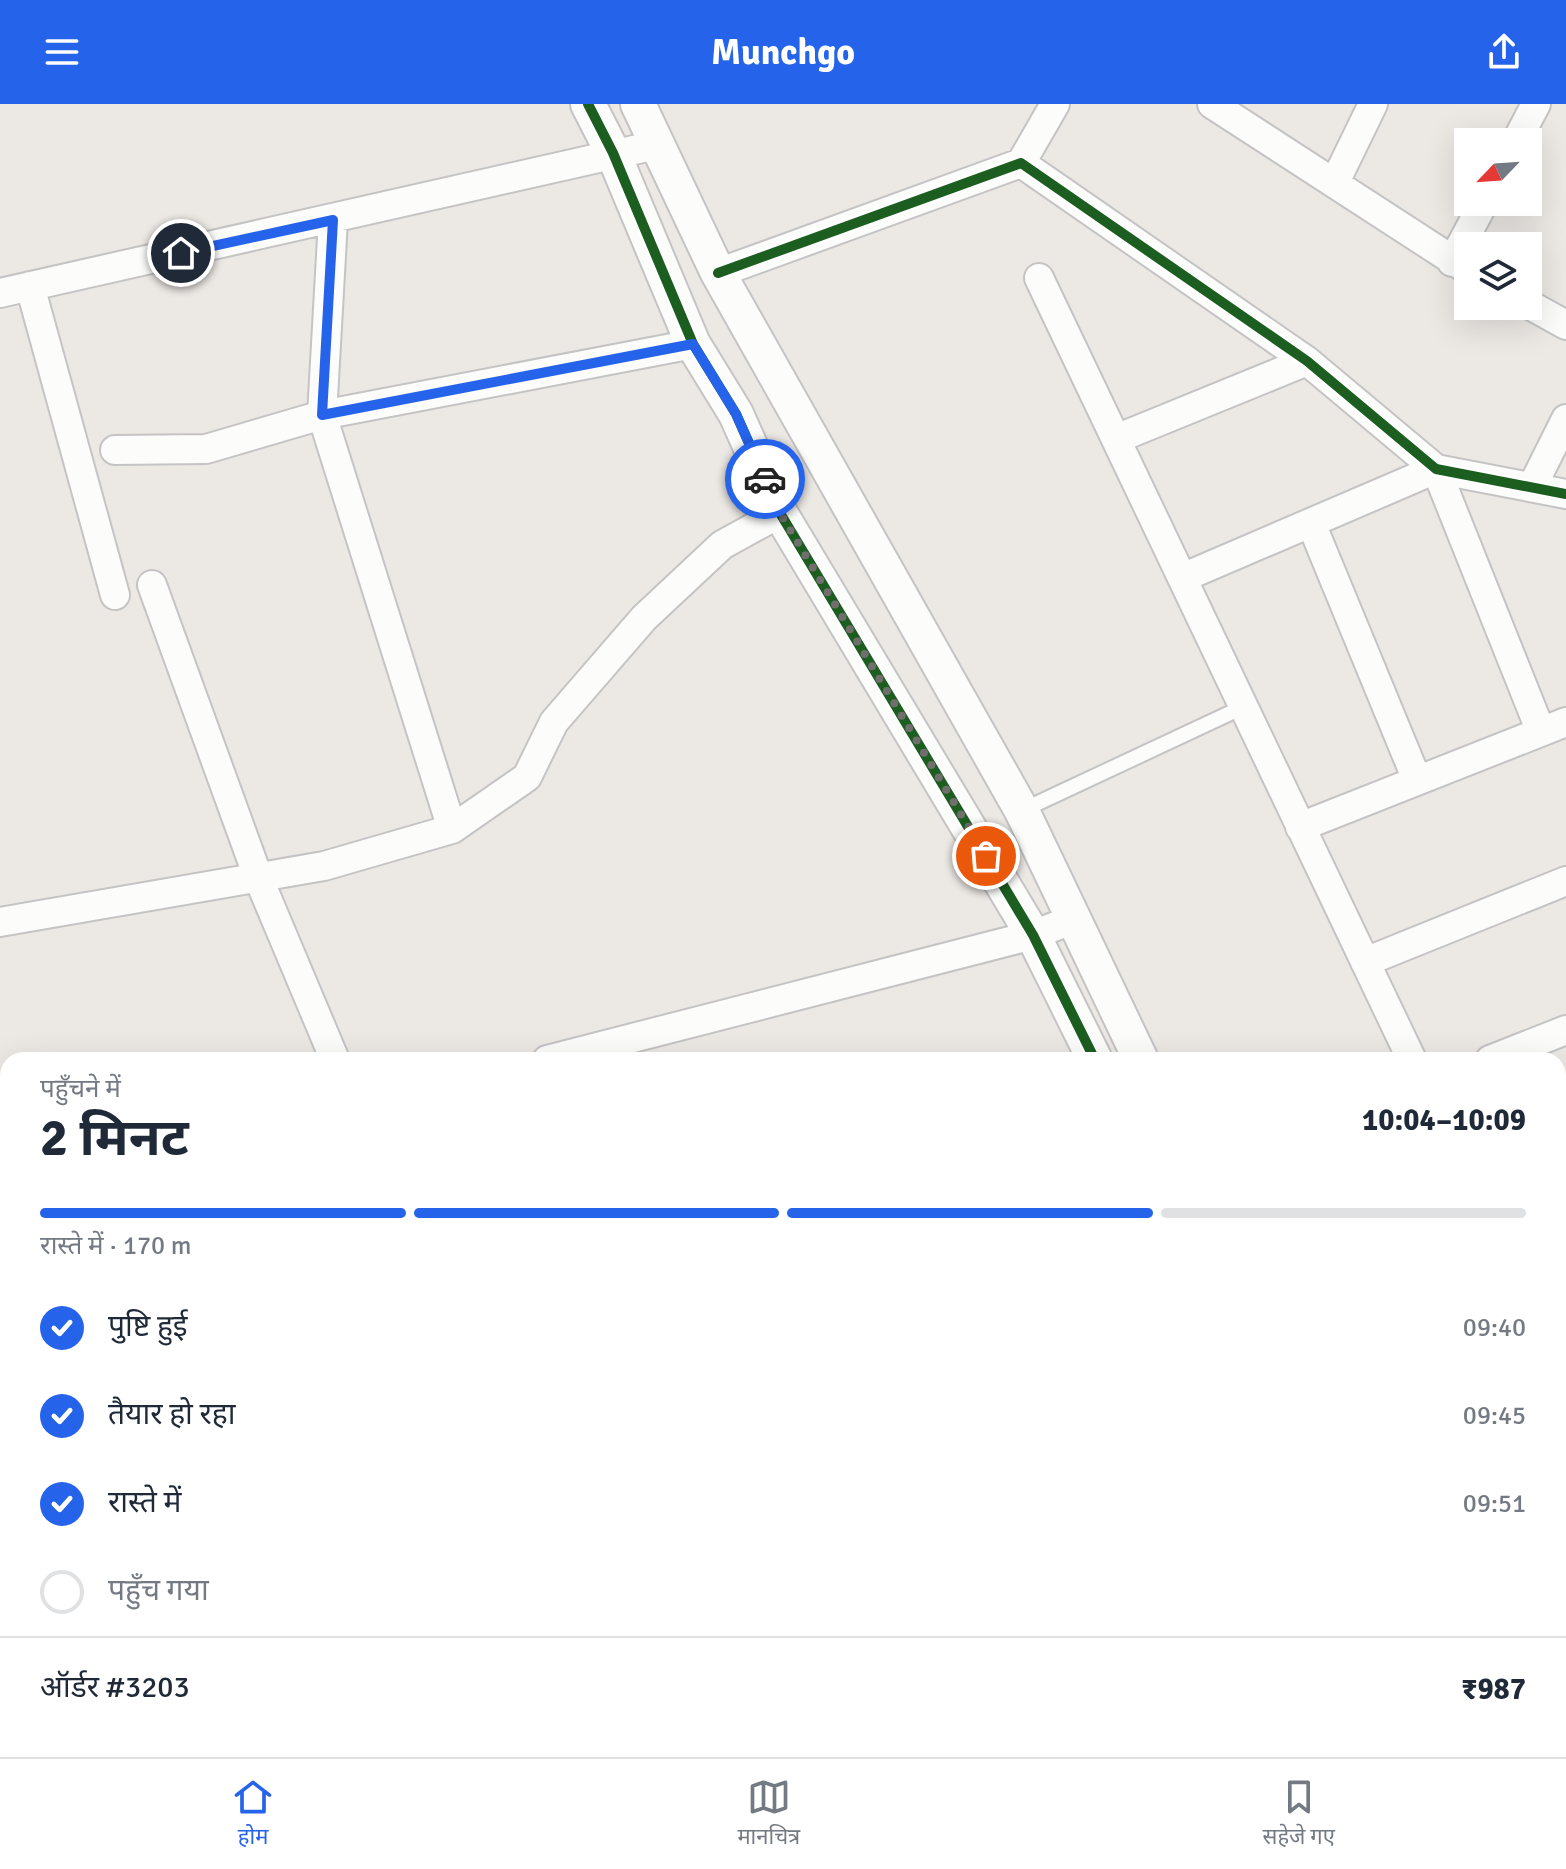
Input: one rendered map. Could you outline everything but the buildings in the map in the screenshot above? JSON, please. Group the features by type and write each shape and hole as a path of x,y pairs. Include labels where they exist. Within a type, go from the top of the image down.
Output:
{"street":[{"path":"588,104 613,153 693,344 736,414 780,513 1033,935 1091,1052"},
{"path":"638,104 718,273 1022,811 1137,1052"},
{"path":"718,273 1021,163 1055,104"},
{"path":"1212,104 1454,262"},
{"path":"1335,182 1373,104"},
{"path":"1523,128 1536,104"},
{"path":"0,293 656,145"},
{"path":"1021,163 1307,361 1436,469 1554,727 1300,827"},
{"path":"333,220 322,415 452,829"},
{"path":"1039,278 1408,1052"},
{"path":"30,286 115,595"},
{"path":"1542,312 1566,325"},
{"path":"115,450 206,449 322,415 693,344"},
{"path":"1116,439 1307,361"},
{"path":"1532,487 1566,419"},
{"path":"1182,578 1436,469 1566,494"},
{"path":"0,922 324,866 452,829 527,777 554,722 644,618 722,545 780,513"},
{"path":"1311,523 1417,780"},
{"path":"152,585 258,877 332,1052"},
{"path":"1365,962 1566,881"},
{"path":"578,1052 1033,935 1074,919"},
{"path":"1510,1052 1566,1030"}],"lane":[{"path":"1022,811 1243,707"}],"cycle path":[{"path":"588,104 613,153 693,344 736,414 780,513 1033,935 1091,1052"},
{"path":"718,273 1021,163 1307,361 1436,469 1566,494"}],"way so far":[{"path":"765,479 780,513 986,856"}],"route":[{"path":"181,253 333,220 322,415 693,344 736,414 765,479"}]}
